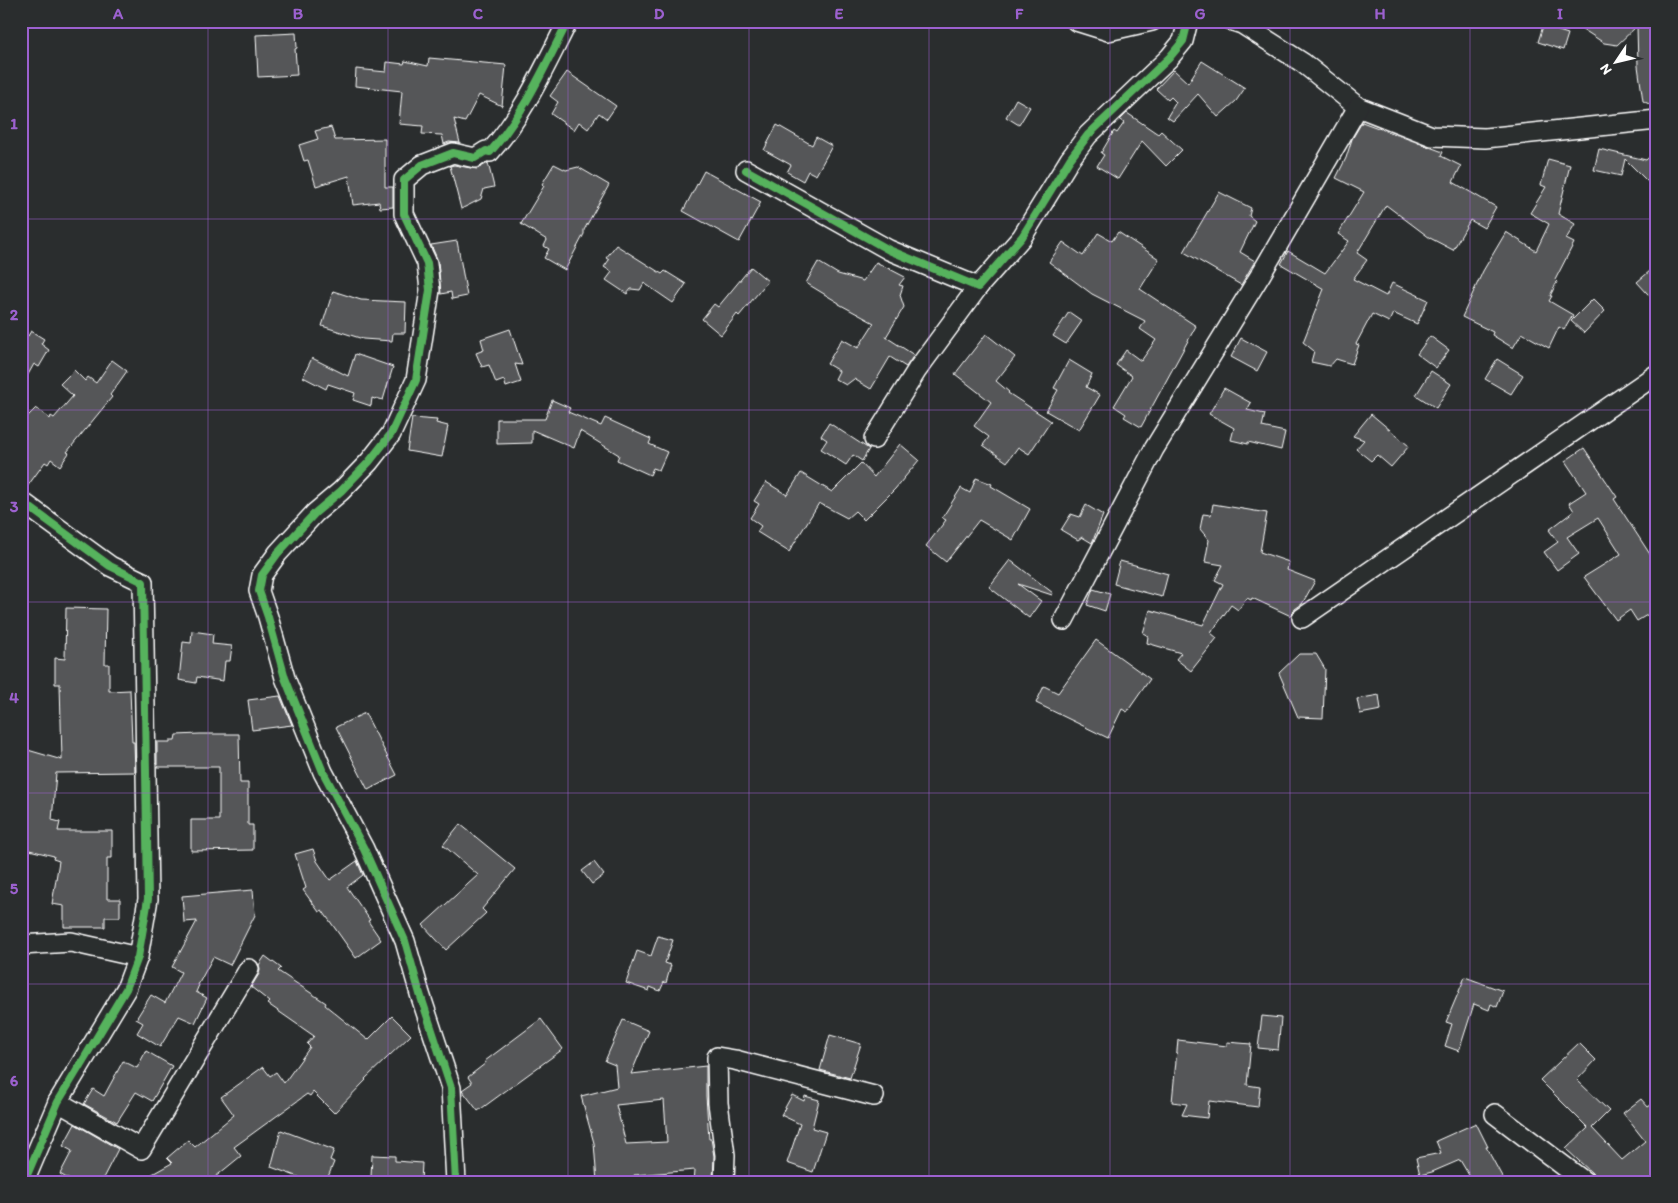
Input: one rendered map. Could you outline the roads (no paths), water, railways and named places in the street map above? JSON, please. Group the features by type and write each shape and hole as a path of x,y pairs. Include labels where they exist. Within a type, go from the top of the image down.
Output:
{"street":[{"path":"456,1182 451,1088 420,994 405,941 364,849 323,772 285,678 259,591 262,575 278,553 369,462 391,434 416,380 430,290 427,263 404,214 404,180 422,165 453,153 475,158 486,151 490,152 524,104 568,21"},
{"path":"1076,21 1108,31 1152,21"},
{"path":"874,439 917,370 978,287 1022,237 1066,166 1088,135 1169,58 1183,41 1188,21"},
{"path":"1233,21 1242,24 1303,64 1358,107 1432,136 1485,138 1657,120"},
{"path":"1064,620 1154,449 1261,274 1358,107"},
{"path":"746,170 889,250 978,287"},
{"path":"1302,618 1657,374"},
{"path":"21,501 110,566 143,582 148,899 138,957 126,988 58,1102 24,1182"},
{"path":"21,945 71,942 138,957"},
{"path":"58,1102 141,1149 249,969"},
{"path":"724,1182 725,1155 718,1103 717,1057 736,1060 874,1096"},
{"path":"1495,1114 1585,1182"}]}
